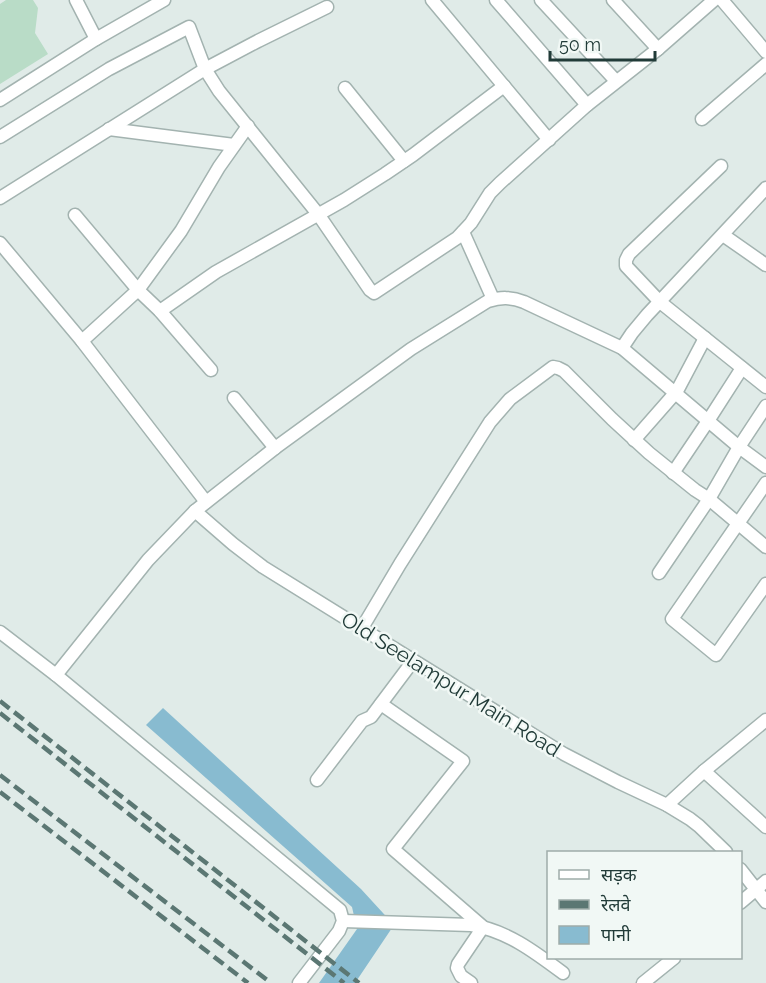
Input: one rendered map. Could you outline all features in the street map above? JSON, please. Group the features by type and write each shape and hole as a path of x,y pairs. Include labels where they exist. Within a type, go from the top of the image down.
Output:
{"street":[{"path":"76,0 96,39"},
{"path":"0,100 96,39 164,0"},
{"path":"432,0 549,140"},
{"path":"496,0 587,105"},
{"path":"541,0 616,81"},
{"path":"613,0 658,49"},
{"path":"0,137 109,69 189,27 205,69 219,91 318,214 374,293 457,238 500,183 587,105 658,49 714,0"},
{"path":"722,0 766,52"},
{"path":"0,198 205,69 258,40 327,8"},
{"path":"702,119 766,64"},
{"path":"160,311 216,272 344,200 404,161 504,86"},
{"path":"345,88 404,161"},
{"path":"82,342 138,290 181,231 219,167 248,126"},
{"path":"109,129 234,145"},
{"path":"721,166 629,254 626,266 660,302 766,387"},
{"path":"622,348 640,324 766,188"},
{"path":"75,215 138,290 160,311 211,370"},
{"path":"463,232 493,299"},
{"path":"723,235 766,265"},
{"path":"0,243 209,500"},
{"path":"56,675 148,560 195,511 275,448 411,349 493,299 500,297 524,302 622,348 766,467"},
{"path":"634,440 675,393 705,338"},
{"path":"362,628 490,422 510,399 553,367 564,371 634,440 766,547"},
{"path":"673,473 742,368"},
{"path":"234,398 275,448"},
{"path":"659,573 709,499 766,406"},
{"path":"766,483 672,620 716,655 766,584"},
{"name":"Old Seelampur Main Road","path":"195,511 247,556 564,754 667,805 699,826 725,851"},
{"path":"0,632 56,675 334,904 349,921 483,927 518,941 563,973"},
{"path":"318,780 362,721 371,717 413,661"},
{"path":"381,704 463,761 393,849 483,927"},
{"path":"667,805 766,720"},
{"path":"704,771 766,827"},
{"path":"742,870 766,902"},
{"path":"742,902 766,881"},
{"path":"299,983 349,921"},
{"path":"471,983 461,976 457,968 483,927"},
{"path":"643,983 672,959"}],"green space":[{"path":"6,0 33,0 38,8 35,33 48,54 0,84 0,4"}],"water":[{"path":"163,708 361,889 394,925 355,983 319,983 357,929 352,907 146,725"}],"railway":[{"path":"0,701 359,983"},
{"path":"0,713 344,983"},
{"path":"0,775 271,983"},
{"path":"0,792 248,983"}]}
